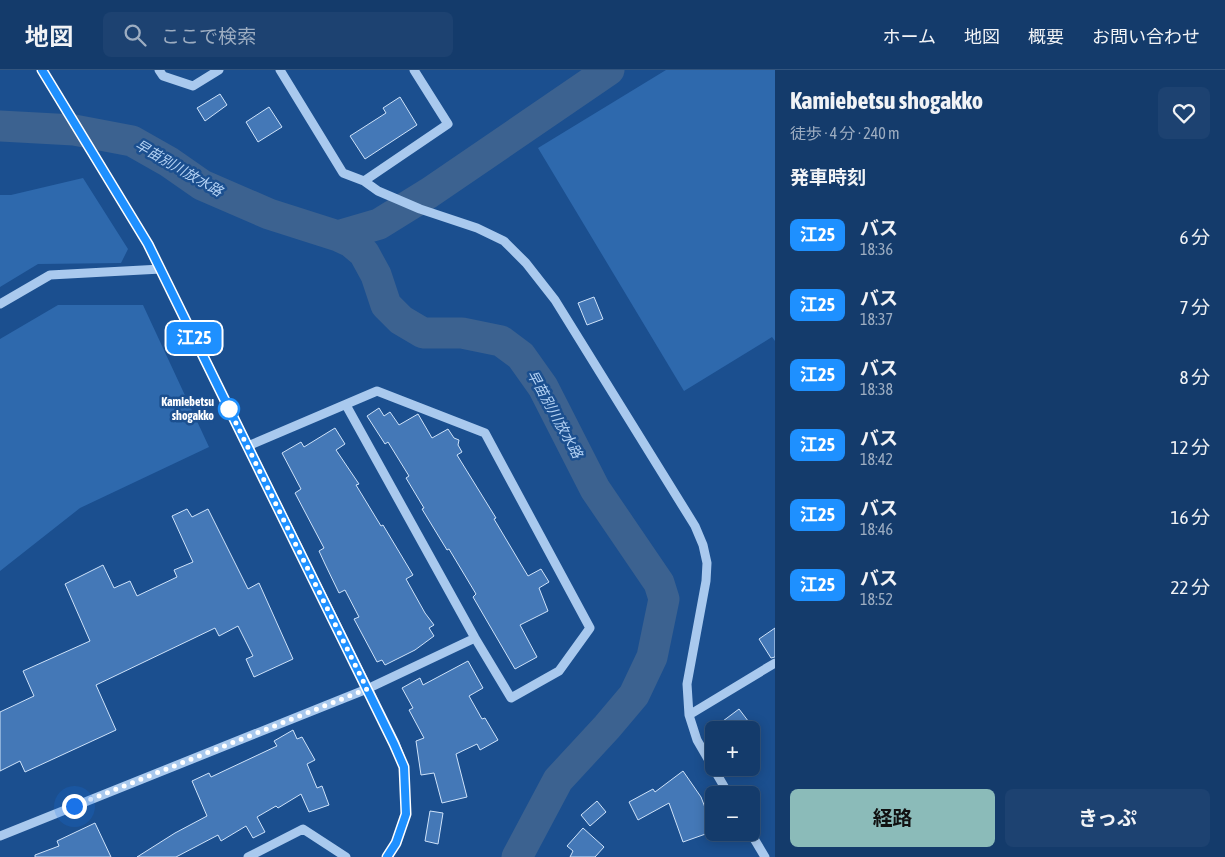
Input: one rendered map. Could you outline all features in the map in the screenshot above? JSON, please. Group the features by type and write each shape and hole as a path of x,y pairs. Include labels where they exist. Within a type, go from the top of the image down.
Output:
{"street":[{"path":"42,70 161,269 394,744 404,767 406,814 396,843 386,857"},
{"path":"159,70 163,76 193,86 219,70"},
{"path":"280,70 343,173 364,181 378,191 420,209 477,228 504,242 526,263 555,300 694,526 703,545 707,563 706,581 687,684 689,715 697,740 724,786"},
{"path":"364,181 448,124 414,70"},
{"path":"0,304 50,275 161,269"},
{"path":"248,446 346,404 377,391 485,433 590,628 559,671 511,698 475,638 346,404"},
{"path":"0,836 367,689 475,638"},
{"path":"689,715 775,663"},
{"path":"248,857 303,829 346,857"},
{"path":"755,841 765,857"}],"shaded area":[{"path":"666,70 775,70 775,341 772,337 684,391 538,148"},
{"path":"83,178 128,249 121,263 38,264 0,287 0,195 11,195"},
{"path":"58,305 143,305 209,447 80,508 0,571 0,339"}],"building":[{"path":"220,94 227,105 205,121 197,108"},
{"path":"400,97 417,125 365,159 350,136 386,113 383,108"},
{"path":"269,107 282,127 258,142 246,122"},
{"path":"594,297 603,319 587,325 578,303"},
{"path":"379,408 384,416 390,412 399,425 418,414 432,438 448,429 454,438 459,440 458,445 462,452 457,455 496,518 494,519 528,576 541,569 549,582 539,588 548,611 520,625 537,657 515,669 473,597 476,594 422,509 424,508 406,478 409,476 388,442 385,444 367,416"},
{"path":"335,428 345,444 336,450 359,484 356,485 413,575 406,579 434,625 429,628 434,636 415,650 385,665 382,660 377,662 354,619 359,617 345,590 339,593 319,551 324,548 295,493 301,489 282,453 301,442 304,447"},
{"path":"187,509 192,517 208,509 248,589 259,583 293,659 254,677 246,659 253,656 238,626 219,636 215,628 96,685 116,730 25,772 20,761 0,771 0,712 34,696 23,671 90,641 65,584 103,565 114,588 130,581 137,596 177,577 174,570 193,562 172,516"},
{"path":"775,628 775,657 771,658 759,639"},
{"path":"468,661 483,688 469,696 482,719 485,718 498,740 480,750 477,744 456,754 467,797 442,803 434,773 421,775 416,741 424,738 409,710 413,708 402,688 420,678 423,685"},
{"path":"739,709 748,721 723,721"},
{"path":"293,730 297,739 302,737 315,760 307,764 317,788 322,786 329,805 309,812 301,794 278,808 276,806 257,817 265,832 253,838 246,826 221,841 218,835 176,857 137,857 175,833 207,816 192,781 209,773 211,777 277,746 274,741"},
{"path":"683,771 701,797 705,807 705,834 683,842 669,803 638,820 629,802 653,789 655,792"},
{"path":"597,801 606,812 590,826 581,815"},
{"path":"430,811 443,813 438,844 425,841"},
{"path":"95,823 111,857 35,857 35,855 59,846 57,841"},
{"path":"583,828 604,847 595,857 570,857 573,851 567,846"}],"waterway":[{"path":"338,236 379,224 429,193 609,70"},
{"name":"早苗別川放水路","path":"0,126 74,130 132,141 169,162 202,185 269,214 351,242 364,253 376,275 386,305 401,320 423,333 462,333 501,341 521,356 543,387 595,489 659,583 664,599 652,657 634,695 558,780 517,857"}],"bus line":[{"name":"江25","path":"42,70 148,244 394,744 404,767 406,814 396,843 387,857"}],"place":[{"name":"Kamiebetsu shogakko","path":"229,409"}],"route":[{"path":"74,806 367,689 229,409"}]}
